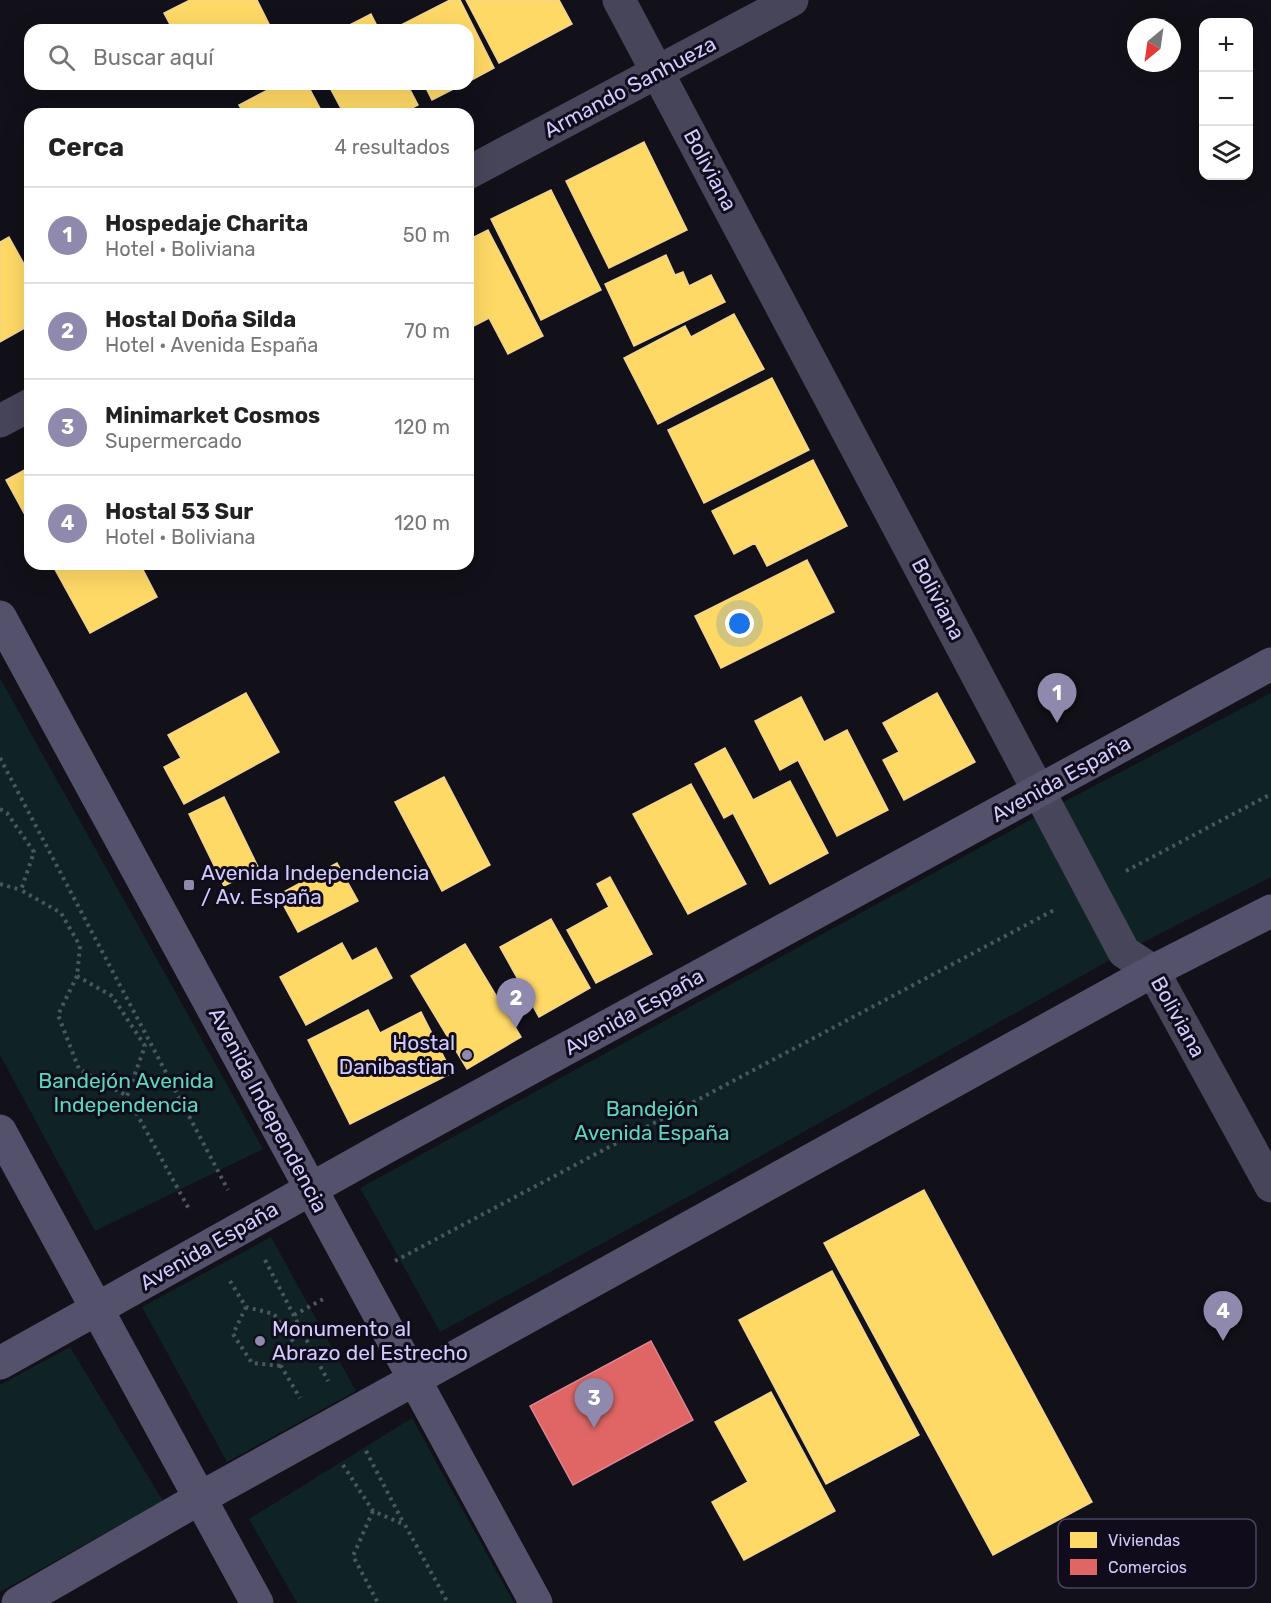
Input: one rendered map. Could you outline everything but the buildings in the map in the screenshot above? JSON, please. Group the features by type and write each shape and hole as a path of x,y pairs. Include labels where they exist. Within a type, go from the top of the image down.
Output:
{"main road":[{"name":"Avenida Independencia","path":"0,617 536,1603"},
{"name":"Avenida España","path":"0,1363 310,1189 1271,664"},
{"path":"18,1603 200,1498 1153,970 1271,911"},
{"path":"0,1131 257,1603"}],"street":[{"name":"Boliviana","path":"619,0 1124,952 1153,970 1271,1186"},
{"name":"Armando Sanhueza","path":"474,170 792,0"},
{"path":"0,421 24,408"}],"path":[{"path":"0,758 446,1603"},
{"path":"294,1315 1271,794"},
{"path":"0,884 21,890"},
{"path":"77,976 58,1015 79,1069 127,1096"},
{"path":"246,1307 233,1334 252,1363 281,1366"},
{"path":"373,1511 352,1557 378,1603"}],"green space":[{"name":"Bandejón Avenida Independencia","path":"0,678 263,1149 95,1231 0,1055"},
{"name":"Bandejón Avenida España","path":"1271,693 1271,877 1124,952 702,1189 440,1332 360,1188 1054,807"},
{"path":"271,1237 356,1391 227,1462 142,1307"},
{"path":"70,1347 163,1501 0,1592 0,1385"},
{"path":"412,1418 514,1603 297,1603 249,1519"}],"place":[{"name":"Hospedaje Charita","path":"1057,723"},
{"name":"Avenida Independencia / Av. España","path":"189,885"},
{"name":"Hostal Doña Silda","path":"516,1028"},
{"name":"Hostal Danibastian","path":"467,1055"},
{"name":"Monumento al Abrazo del Estrecho","path":"260,1341"},
{"name":"Hostal 53 Sur","path":"1223,1341"},
{"name":"Minimarket Cosmos","path":"594,1428"}]}
